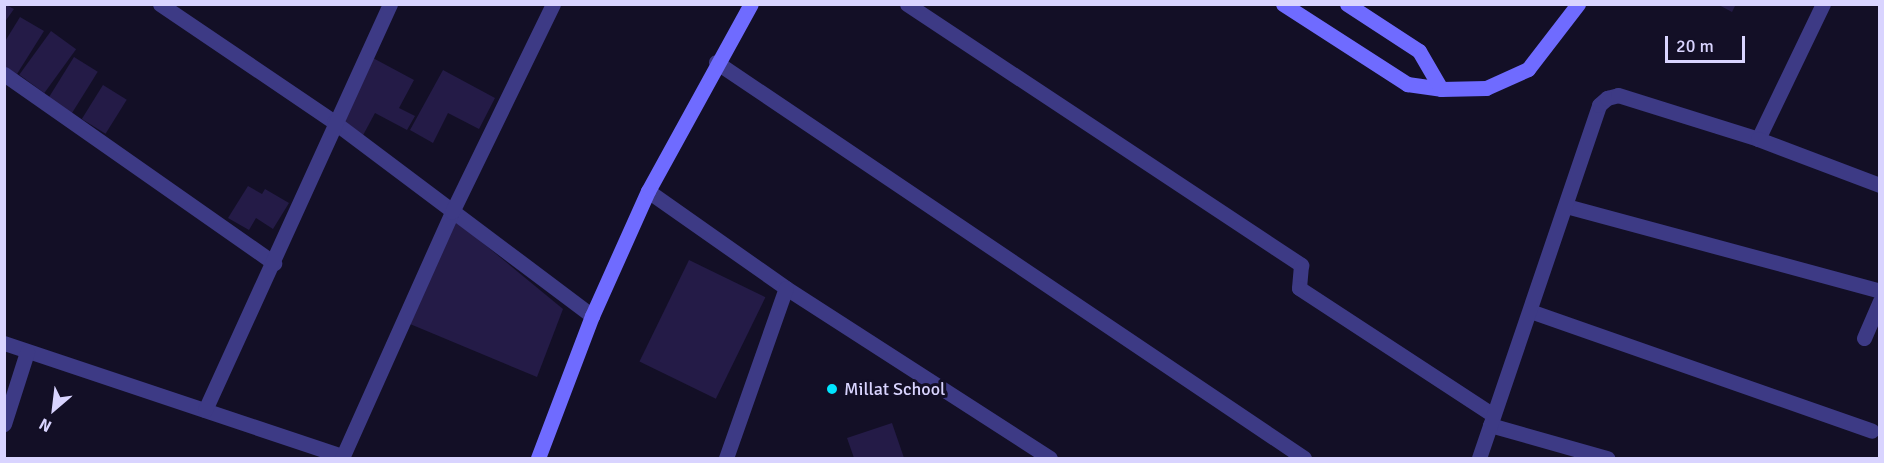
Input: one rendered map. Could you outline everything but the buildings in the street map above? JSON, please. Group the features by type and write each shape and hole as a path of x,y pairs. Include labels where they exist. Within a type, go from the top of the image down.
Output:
{"main road":[{"path":"538,459 592,316 648,191 716,62 751,4"},
{"path":"1283,4 1407,84 1441,88 1486,88 1528,69 1578,4"},
{"path":"1347,4 1419,51 1441,88"}],"street":[{"path":"160,4 334,122 592,316"},
{"path":"205,410 274,263 334,122 390,4"},
{"path":"4,343 342,457 452,212 553,4"},
{"path":"907,4 1301,265 1299,288 1491,421 1607,459"},
{"path":"1758,139 1823,4"},
{"path":"716,62 1284,452 1304,459"},
{"path":"4,74 274,263"},
{"path":"1479,459 1599,105 1607,98 1618,95 1758,139 1880,185"},
{"path":"648,191 786,288 1050,459"},
{"path":"1566,206 1880,291"},
{"path":"726,459 786,288"},
{"path":"1864,338 1880,301"},
{"path":"1530,311 1872,431"},
{"path":"4,424 27,352"}],"place":[{"name":"Millat School","path":"832,389"}]}
